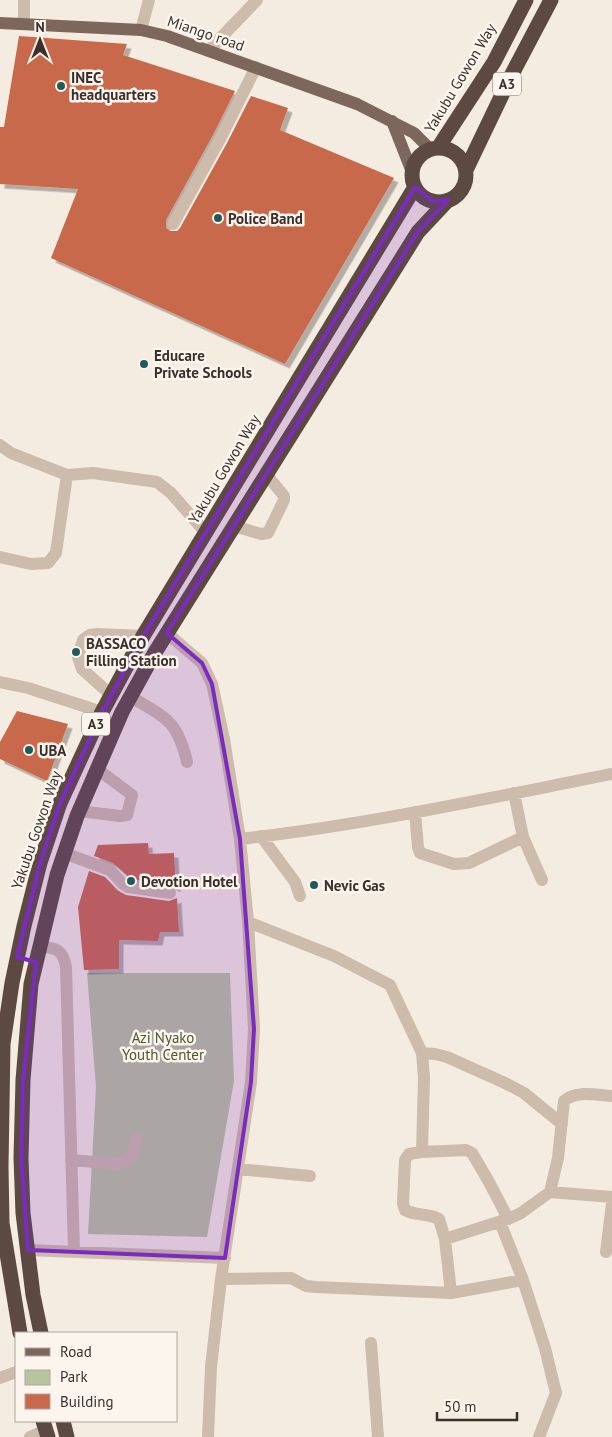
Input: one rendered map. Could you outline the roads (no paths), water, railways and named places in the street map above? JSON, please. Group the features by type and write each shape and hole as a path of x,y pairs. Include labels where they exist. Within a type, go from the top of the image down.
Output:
{"highway":[{"name":"Yakubu Gowon Way","path":"434,149 494,62 526,0"},
{"name":"A3","path":"466,170 511,76 551,0"},
{"path":"434,149 446,149 459,156 466,170 466,178 461,192 441,202 426,198 414,180 418,158 434,149"},
{"name":"Yakubu Gowon Way","path":"20,1332 3,1263 1,1156 3,1044 17,957 40,863 60,803 110,694 414,180"},
{"name":"A3","path":"41,1332 33,1295 23,1213 21,1167 23,1080 31,984 57,876 79,811 96,768 131,697 167,633 418,232 448,200"},
{"path":"17,957 36,962"},
{"path":"63,1422 67,1437"}],"main road":[{"name":"Miango road","path":"0,23 140,30 167,36 357,104 414,133 434,149"},
{"path":"392,121 414,180"}],"street":[{"path":"24,0 24,24"},
{"path":"140,30 149,0"},
{"path":"209,50 257,0"},
{"path":"173,224 220,139 256,67"},
{"path":"0,445 11,453 67,475 93,473 157,482 171,493 206,532"},
{"path":"234,526 261,534 268,532 284,500 284,496 266,474"},
{"path":"0,556 31,564 48,563 56,553 67,475"},
{"path":"167,633 202,663 212,684 224,739 240,839 248,922 254,1029 251,1082 225,1258 220,1280 211,1367 208,1437"},
{"path":"110,694 82,669 78,657 83,640 90,635 98,634 143,636"},
{"path":"0,682 28,688 102,712"},
{"path":"131,697 167,719 182,741 187,762"},
{"path":"79,811 120,816 127,815 132,795 96,768"},
{"path":"240,839 313,830 612,774"},
{"path":"514,793 523,837 542,880"},
{"path":"415,812 420,853 454,864 469,863 523,837"},
{"path":"261,836 295,882 300,896"},
{"path":"64,853 110,870 128,887 170,893"},
{"path":"248,922 334,956 390,985 422,1053 424,1077 422,1152"},
{"path":"40,946 51,947 58,951 64,956 66,967 74,1252"},
{"path":"422,1053 447,1057 505,1083 524,1093 562,1124"},
{"path":"550,1192 558,1158 564,1101 569,1096 578,1094 612,1096"},
{"path":"71,1160 119,1164 126,1161 134,1153 137,1139"},
{"path":"452,1293 445,1239 439,1219 410,1213 405,1210 405,1160 410,1154 466,1150 472,1153 479,1167 488,1177 545,1348 556,1393 540,1437"},
{"path":"238,1168 310,1176"},
{"path":"445,1239 504,1221 550,1192 612,1197"},
{"path":"606,1252 612,1204"},
{"path":"28,1250 225,1258"},
{"path":"220,1280 291,1278 306,1286 316,1287 452,1293 523,1280"},
{"path":"371,1343 378,1437"},
{"path":"0,1378 15,1372"},
{"path":"30,1437 46,1429"}],"place":[{"name":"INEC headquarters","path":"61,86"},
{"name":"Police Band","path":"218,218"},
{"name":"Educare Private Schools","path":"144,364"},
{"name":"BASSACO Filling Station","path":"76,652"},
{"name":"UBA","path":"29,750"},
{"name":"Devotion Hotel","path":"131,881"},
{"name":"Nevic Gas","path":"314,885"}],"park label":[{"name":"Azi Nyako Youth Center","path":"163,1046"}]}
